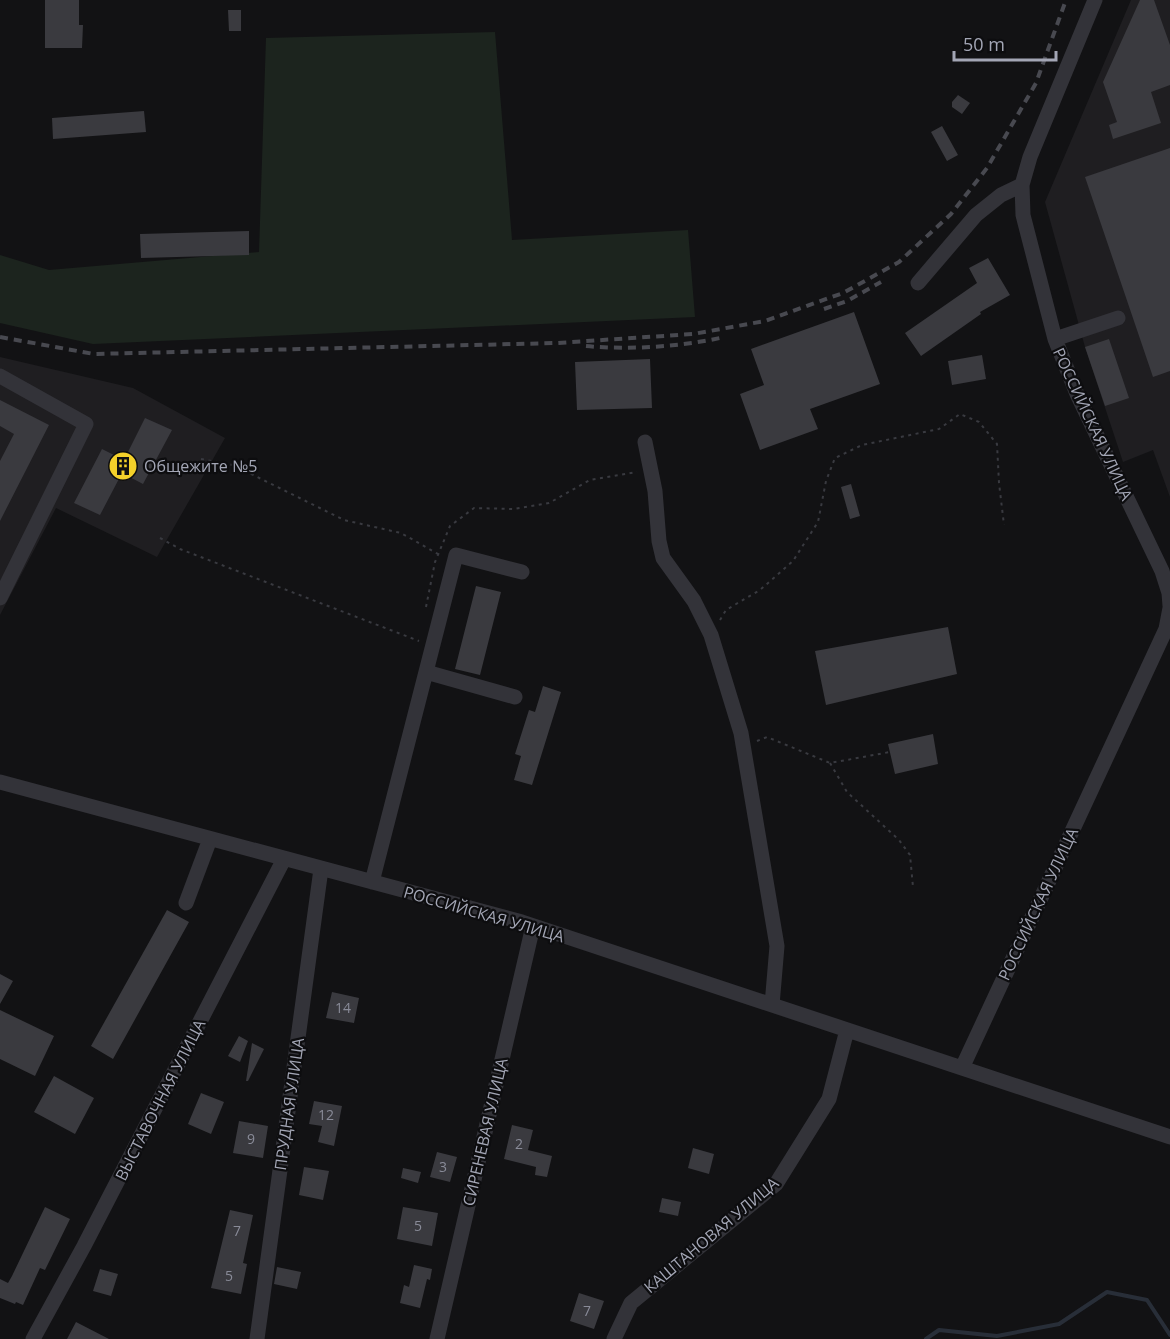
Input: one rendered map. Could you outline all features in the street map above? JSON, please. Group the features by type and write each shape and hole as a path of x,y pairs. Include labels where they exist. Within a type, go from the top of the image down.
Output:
{"street":[{"name":"РОССИЙСКАЯ УЛИЦА","path":"962,1068 1166,629 1170,607 1169,592 1162,571 1077,394 1055,339 1023,215 1023,185 1030,157 1095,0"},
{"path":"918,283 976,215 1000,195 1023,185"},
{"path":"1055,339 1118,318"},
{"path":"0,376 86,424 0,598"},
{"path":"645,442 655,491 659,541 663,558 694,601 711,635 743,746 777,946 772,1005"},
{"path":"372,882 456,555 522,572"},
{"path":"426,672 515,697"},
{"name":"РОССИЙСКАЯ УЛИЦА","path":"0,782 533,926 1170,1137"},
{"path":"186,903 210,839"},
{"name":"ВЫСТАВОЧНАЯ УЛИЦА","path":"33,1339 84,1246 285,859"},
{"name":"ПРУДНАЯ УЛИЦА","path":"257,1339 321,869"},
{"name":"СИРЕНЕВАЯ УЛИЦА","path":"437,1339 533,926"},
{"name":"КАШТАНОВАЯ УЛИЦА","path":"614,1339 631,1303 776,1184 829,1099 847,1030"}],"path":[{"path":"711,635 726,610 760,590 793,561 818,522 826,481 835,458 862,445 939,429 960,414 979,422 997,444 1004,525"},
{"path":"201,459 232,465 344,520 401,533 438,554"},
{"path":"426,615 435,562 450,526 474,508 513,509 549,503 591,480 651,470"},
{"path":"160,538 180,549 433,647"},
{"path":"743,746 767,737 830,763 890,752"},
{"path":"830,763 847,792 899,840 910,855 913,887"}],"shaded area":[{"path":"1131,0 1170,0 1170,497 1153,450 1123,462 1085,347 1045,202"},
{"path":"495,32 512,240 688,230 695,317 93,344 0,323 0,255 49,270 259,252 266,38"},
{"path":"0,357 133,388 225,438 157,557 56,508 0,615"}],"building":[{"path":"45,0 79,0 79,25 83,25 82,48 45,48"},
{"path":"1140,0 1154,0 1170,45 1170,85 1151,92 1161,123 1113,139 1109,125 1117,122 1103,82"},
{"path":"228,10 241,10 241,31 229,31"},
{"path":"958,95 970,103 962,114 952,107 952,102"},
{"path":"144,111 146,132 53,139 52,118"},
{"path":"942,126 958,155 947,161 931,132"},
{"path":"1170,148 1170,371 1153,377 1085,177"},
{"path":"249,231 249,255 141,258 140,234"},
{"path":"988,258 1010,295 980,312 981,314 921,356 905,333 977,283 969,268"},
{"path":"854,312 880,384 810,409 818,429 760,450 740,394 764,385 751,349"},
{"path":"1109,339 1129,398 1105,406 1085,347"},
{"path":"982,355 986,379 952,385 948,361"},
{"path":"650,359 652,408 577,410 575,362"},
{"path":"0,400 49,425 0,521 0,461 14,434 0,426"},
{"name":"Общежите №5","path":"145,418 172,430 143,484 122,473 100,515 74,503 102,449 124,460"},
{"path":"851,484 860,516 850,519 841,487"},
{"path":"476,586 501,592 480,675 455,669"},
{"path":"948,627 957,674 826,705 815,651"},
{"path":"543,686 561,692 532,785 514,780 521,756 515,754 529,710 535,712"},
{"path":"933,734 938,764 895,774 888,744"},
{"path":"167,910 189,922 113,1059 91,1046"},
{"path":"0,974 13,981 0,1004"},
{"path":"332,992 359,998 354,1023 326,1018"},
{"path":"0,1010 54,1036 35,1076 0,1059"},
{"path":"239,1036 248,1041 240,1062 228,1056"},
{"path":"252,1043 264,1049 246,1081"},
{"path":"54,1076 94,1098 75,1134 34,1112"},
{"path":"201,1093 224,1102 211,1134 188,1124"},
{"path":"314,1101 342,1106 334,1146 318,1142 322,1126 309,1124"},
{"path":"239,1121 268,1126 263,1158 233,1153"},
{"path":"512,1125 533,1130 528,1150 552,1156 547,1177 535,1175 536,1167 504,1159"},
{"path":"693,1148 714,1154 709,1174 688,1168"},
{"path":"437,1152 457,1157 450,1182 430,1177"},
{"path":"304,1167 329,1171 323,1200 299,1195"},
{"path":"403,1168 421,1172 418,1183 401,1178"},
{"path":"662,1198 681,1202 678,1216 659,1212"},
{"path":"45,1207 70,1219 45,1270 40,1268 23,1305 16,1302 15,1304 0,1298 0,1279 8,1283"},
{"path":"403,1207 438,1213 432,1246 397,1239"},
{"path":"230,1210 253,1215 243,1263 247,1264 241,1294 211,1288"},
{"path":"414,1265 432,1269 430,1280 427,1279 420,1308 400,1303 404,1285 409,1287"},
{"path":"277,1267 301,1272 297,1289 274,1284"},
{"path":"100,1269 118,1274 111,1296 93,1291"},
{"path":"579,1293 604,1301 594,1329 570,1321"},
{"path":"76,1322 109,1339 67,1339"}],"waterway":[{"path":"926,1339 939,1330 997,1336 1059,1324 1107,1292 1147,1300 1170,1335"}],"railway":[{"path":"0,337 94,354 557,343 693,334 765,321 843,293 899,262 951,214 987,168 1036,83 1066,0"},
{"path":"824,309 847,301 881,282"},
{"path":"586,346 653,347 720,338"}],"place":[{"name":"Общежите №5","path":"123,466"}]}
